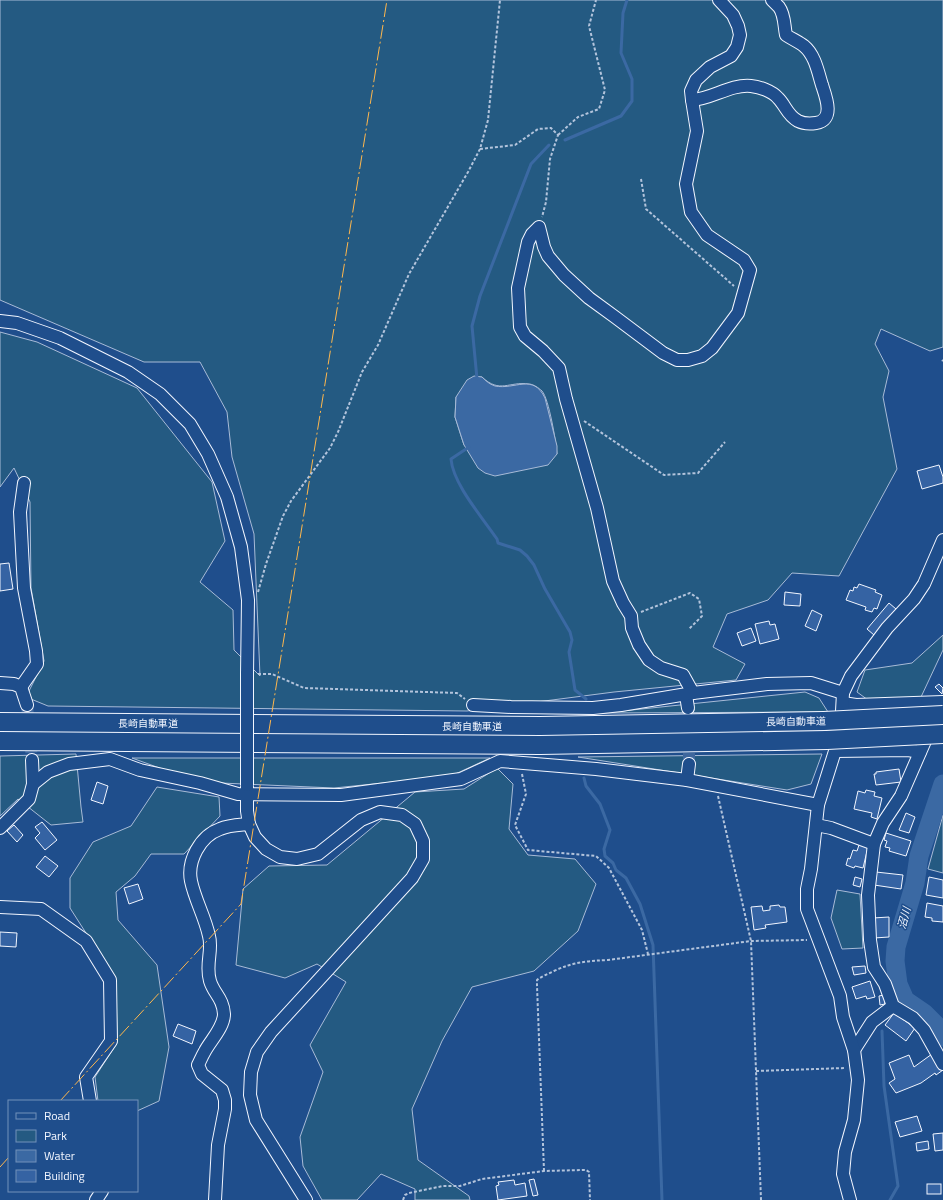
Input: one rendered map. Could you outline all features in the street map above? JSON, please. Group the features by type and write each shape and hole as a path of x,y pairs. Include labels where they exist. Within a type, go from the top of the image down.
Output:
{"highway":[{"name":"長崎自動車道","path":"0,722 540,726 824,721 943,715"},
{"name":"長崎自動車道","path":"0,741 831,746 943,734"}],"street":[{"path":"539,227 548,256 564,275 589,298 663,353 677,360 688,360 702,356 712,348 738,313 750,270 744,260 707,235 691,212 686,184 697,131 691,91 696,80 710,67 730,56 737,47 740,35 733,15 719,0"},
{"path":"692,100 702,99 733,88 751,86 766,89 778,98 787,113 798,121 807,124 819,123 825,118 828,102 812,55 805,47 786,35 780,8 772,0"},
{"path":"539,227 532,234 528,242 518,288 520,327 525,336 543,351 559,368 569,411 597,508 613,581 623,604 631,616 632,628 639,645 649,660 661,668 682,675 689,694 688,708"},
{"path":"0,321 17,323 60,338 128,372 160,394 190,424 208,454 227,497 241,547 248,600 247,811 249,824 255,837 266,849 280,857 297,859 318,854 362,820 380,812 402,815 415,824 423,841 423,859 412,878 271,1032 258,1052 251,1072 250,1094 256,1120 306,1200"},
{"path":"21,687 37,664 36,651 24,588 20,512 24,483"},
{"path":"850,1200 843,1174 845,1152 854,1120 858,1090 854,1050 843,1017 840,996 807,909 807,890 811,870 818,805 831,746 850,676 887,628 914,599 924,584 943,540"},
{"path":"473,705 593,708 767,684 811,683 856,705 943,702"},
{"path":"0,684 14,684 21,687 27,705"},
{"path":"927,703 925,741 902,796 882,823 874,844 868,895 870,940 874,966 885,984 892,1006 913,1018 924,1030 943,1064"},
{"path":"831,746 920,752"},
{"path":"33,784 48,772 69,764 110,759 140,770 200,783 238,794 247,789 341,795 461,779 500,761 596,769 687,780 818,805"},
{"path":"0,828 25,804 28,799 33,784 32,760"},
{"path":"687,780 689,764"},
{"path":"215,1200 218,1145 225,1109 225,1100 222,1090 202,1074 198,1065 204,1052 220,1028 224,1016 222,1002 210,982 207,969 210,938 191,880 191,865 196,852 204,840 218,829 233,825 249,824"},
{"path":"816,825 831,828 874,844"},
{"path":"0,907 41,909 86,940 110,980 111,1041 86,1077 90,1100"},
{"path":"854,1050 872,1022 892,1006"}],"path":[{"path":"248,600 257,596 273,544 291,500 332,443 338,432 362,372 378,345 408,274 480,149 488,120 500,0"},
{"path":"539,227 546,202 550,159 558,135 578,117 599,109 605,90 589,26 596,0"},
{"path":"480,149 515,145 538,129 551,128 558,135"},
{"path":"641,179 646,209 744,295"},
{"path":"569,411 664,475 698,473 725,442"},
{"path":"631,616 690,593 699,599 702,616 689,629"},
{"path":"247,674 272,674 304,688 457,693 473,705"},
{"path":"520,762 526,794 515,825 528,850 596,856 609,868 642,930 648,954"},
{"path":"716,785 751,941 760,1200"},
{"path":"544,1171 537,980 568,965 585,961 608,960 751,941 818,940"},
{"path":"756,1071 856,1067"},
{"path":"403,1200 405,1195 408,1193 443,1186 460,1186 482,1179 544,1171 586,1170 589,1172 590,1200"}],"green space":[{"path":"0,0 943,0 943,347 930,351 881,329 875,344 889,371 883,397 897,469 839,576 792,573 768,600 727,614 713,647 745,664 736,680 614,692 467,711 48,706 26,697 44,661 31,588 30,502 14,468 0,487 0,332 37,342 137,388 212,482 225,541 200,582 233,610 234,650 260,676 254,534 232,457 227,412 200,362 144,362 0,300","holes":["479,377 482,377 494,385 505,386 531,384 542,391 550,411 557,454 467,448 464,445 455,417 456,397"]},
{"path":"943,635 943,650 921,697 868,700 857,692 865,670 912,663"},
{"path":"805,692 819,698 828,712 603,713"},
{"path":"76,754 83,822 51,825 18,799 0,816 0,756"},
{"path":"822,754 811,784 787,790 578,757"},
{"path":"132,758 490,758 451,776 334,788 198,782"},
{"path":"497,768 513,784 509,829 528,855 575,859 596,884 578,931 534,971 472,987 442,1041 412,1109 418,1160 469,1196 470,1200 415,1200 415,1189 381,1174 357,1200 322,1200 303,1166 300,1137 323,1072 310,1045 346,982 317,964 285,978 236,965 243,889 269,866 327,865 415,792 464,789"},
{"path":"157,787 219,797 220,816 184,854 151,854 135,876 116,892 118,920 157,965 169,1047 159,1101 138,1111 138,1100 98,1100 95,1077 117,1043 116,980 70,908 70,878 93,842 131,826"},
{"path":"943,815 943,873 928,869"},
{"path":"837,890 860,894 863,948 842,949 831,918"}],"water":[{"path":"474,376 482,377 495,386 502,387 529,384 540,390 545,398 557,446 557,454 548,465 495,476 485,473 478,468 464,445 455,417 456,397 467,380"}],"building":[{"path":"939,465 943,477 943,483 922,489 917,471"},
{"path":"9,563 13,589 0,591 0,564"},
{"path":"859,584 876,590 875,592 882,595 877,609 874,608 872,612 865,610 866,607 846,600 850,590 853,591 854,587 857,588"},
{"path":"785,592 801,594 800,606 784,605"},
{"path":"889,603 896,609 874,635 867,629"},
{"path":"812,610 822,615 816,631 805,626"},
{"path":"769,621 770,625 775,624 779,639 760,644 755,624"},
{"path":"751,628 756,641 742,646 737,633"},
{"path":"939,684 943,688 942,694 935,687"},
{"path":"899,769 901,782 876,785 874,774 876,774 876,772"},
{"path":"97,782 108,786 103,804 91,800"},
{"path":"866,790 875,792 874,796 882,798 877,819 871,817 872,813 854,809 858,791 865,793"},
{"path":"906,813 915,817 909,833 899,830"},
{"path":"42,822 57,840 45,850 35,838 40,833 35,827"},
{"path":"14,825 23,835 17,842 7,831"},
{"path":"886,833 911,841 906,856 889,851 890,848 885,847 887,841 884,840"},
{"path":"859,845 868,847 863,868 855,866 854,868 846,865 853,850 857,851"},
{"path":"45,856 58,866 49,877 36,867"},
{"path":"876,872 903,875 901,889 874,885"},
{"path":"855,877 862,879 860,887 853,885"},
{"path":"929,877 943,880 943,898 926,895"},
{"path":"138,884 143,899 129,904 124,888"},
{"path":"927,903 943,906 943,922 932,921 932,918 925,917"},
{"path":"779,905 780,907 785,907 787,922 765,925 766,928 754,930 751,907 762,906 763,911 770,910 770,906"},
{"path":"889,917 889,937 874,938 873,918"},
{"path":"0,932 17,933 16,947 0,946"},
{"path":"865,966 866,973 854,975 852,967"},
{"path":"870,981 875,997 867,999 866,996 856,999 852,987"},
{"path":"884,995 885,1004 880,1005 879,996"},
{"path":"894,1013 915,1028 906,1041 885,1025"},
{"path":"178,1024 196,1031 192,1044 173,1036"},
{"path":"932,1054 943,1070 936,1075 935,1073 921,1083 896,1093 889,1083 895,1079 889,1063 909,1055 914,1067"},
{"path":"917,1116 922,1131 900,1137 895,1122"},
{"path":"943,1133 943,1150 935,1151 933,1134"},
{"path":"928,1141 929,1149 917,1151 916,1143"},
{"path":"534,1179 538,1195 533,1196 529,1180"},
{"path":"514,1180 515,1185 525,1183 527,1196 498,1200 496,1186 499,1185 498,1182"},
{"path":"927,1184 941,1184 941,1194 927,1194"}],"waterway":[{"path":"565,140 621,116 632,101 632,79 621,53 623,13 627,0"},
{"path":"477,379 472,326 480,296 531,164 549,145"},
{"path":"469,447 451,459 457,479 469,500 497,539 498,543 520,550 534,565 545,589 570,632 572,640 569,652 575,690 586,699"},
{"path":"584,778 586,786 600,804 610,830 604,849 605,856 613,863 616,870 626,878 640,904 653,945 662,1200"},
{"name":"沼川","path":"943,784 919,856 915,883 896,947 895,961 898,984 905,1000 924,1013 937,1026 943,1037"},
{"path":"882,1031 884,1086 898,1186 890,1200"}],"tunnel":[{"path":"27,705 32,760"},
{"path":"689,735 689,764"}],"power":[{"path":"61,1100 241,904 387,0"},
{"path":"0,1167 8,1158"}]}
